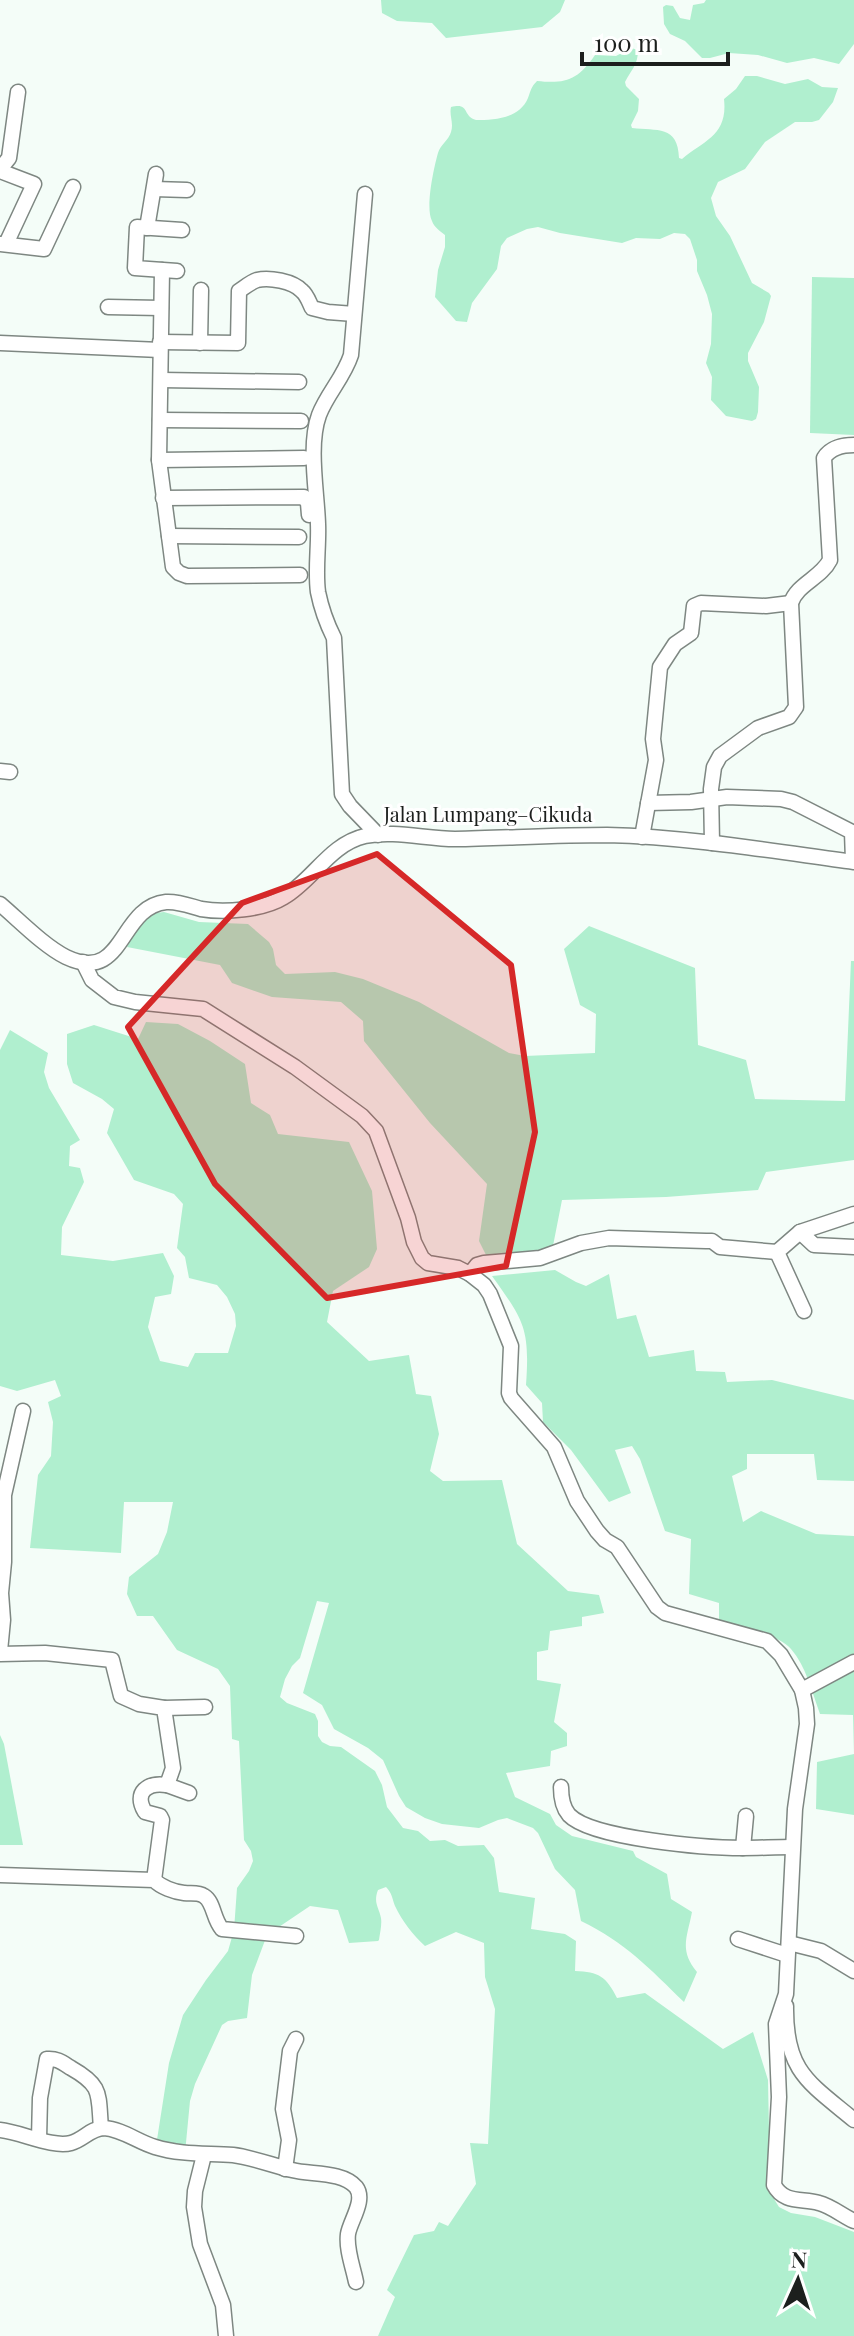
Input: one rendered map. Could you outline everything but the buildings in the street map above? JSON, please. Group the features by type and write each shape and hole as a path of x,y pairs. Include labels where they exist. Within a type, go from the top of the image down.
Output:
{"street":[{"path":"18,92 8,121 2,164 34,184 3,244 44,249 73,187"},
{"path":"147,228 155,181 187,190"},
{"path":"365,194 351,355 346,371 320,413 316,429 314,492 318,523 318,586 334,638 342,794 378,835"},
{"path":"182,230 137,227 135,268 170,270 161,308 159,460 173,567 187,576 300,575"},
{"path":"0,343 160,346 238,343 239,291 255,281 266,279 286,282 304,292 312,308 354,314"},
{"path":"200,343 201,290"},
{"path":"108,307 161,308"},
{"path":"161,380 299,382"},
{"path":"160,420 301,421"},
{"path":"712,843 711,789 714,767 720,756 758,728 789,717 796,707 791,603 797,592 827,568 830,560 824,458 828,452 854,445"},
{"path":"159,460 304,458"},
{"path":"163,498 304,497 309,510 311,576 318,586"},
{"path":"169,536 299,537"},
{"path":"642,837 656,760 653,739 660,667 675,644 691,633 694,606 701,603 766,606 791,603"},
{"path":"648,803 752,796 793,802 852,832 853,862"},
{"name":"Jalan Lumpang–Cikuda","path":"83,962 106,960 118,948 133,921 144,909 164,902 177,902 205,910 252,909 272,903 305,883 342,845 363,836 452,839 606,835 712,843 853,862"},
{"path":"0,904 59,953 83,962 92,980 114,997 203,1009 295,1067 362,1116 376,1131 422,1258 428,1263 458,1268 484,1285 511,1346 511,1398 554,1447 577,1501 597,1531 626,1559 651,1601 665,1613 767,1641 781,1655 802,1690 807,1724 792,1847 786,2032 796,2064 807,2082 854,2120"},
{"path":"470,1274 477,1265 484,1263 540,1258 581,1243 609,1238 712,1241 720,1247 777,1252 800,1232 854,1214"},
{"path":"800,1232 814,1245 854,1247"},
{"path":"777,1252 804,1311"},
{"path":"23,1411 4,1495 0,1653 45,1653 112,1660 121,1696 139,1704 164,1708 205,1707"},
{"path":"802,1690 854,1662"},
{"path":"164,1708 173,1768 167,1785"},
{"path":"154,1880 162,1820 160,1816 145,1812 141,1802 143,1792 155,1783 189,1793"},
{"path":"561,1787 561,1799 570,1817 593,1829 680,1843 743,1848 792,1847"},
{"path":"743,1848 746,1816"},
{"path":"0,1875 154,1880 180,1893 198,1893 206,1897 215,1922 222,1929 296,1936"},
{"path":"738,1939 788,1949 821,1951 854,1971"},
{"path":"786,1994 776,2024 779,2097 774,2185 784,2197 820,2203 854,2221"},
{"path":"285,2169 289,2140 283,2109 290,2051 296,2039"},
{"path":"39,2139 40,2098 47,2059 55,2058 90,2079 98,2091 101,2128"},
{"path":"0,2130 60,2144 72,2143 101,2128 154,2146 204,2155 235,2155 307,2174 331,2175 355,2187 358,2193 348,2234 356,2282"},
{"path":"204,2155 194,2207 200,2244 223,2305 226,2336"}],"highlighted area":[{"path":"377,854 511,965 535,1132 506,1266 327,1298 215,1184 128,1027 242,903"}],"green space":[{"path":"381,0 565,0 560,12 542,27 446,38 432,23 397,21 382,13"},
{"path":"706,0 854,0 854,44 839,64 814,58 787,63 758,55 729,53 702,58 685,41 670,34 664,24 663,7 673,6 680,18 690,20 693,5"},
{"path":"631,48 638,50 638,55 625,82 639,99 632,128 658,130 670,135 682,159 719,129 724,99 745,76 785,84 808,79 822,87 838,88 833,102 819,120 795,122 765,142 745,169 718,182 711,198 716,216 730,236 752,283 771,296 764,322 748,353 748,361 759,387 758,412 752,421 726,416 711,400 712,377 706,363 711,344 712,314 690,239 685,234 674,233 660,239 636,238 622,243 538,227 527,229 507,238 501,246 497,269 472,303 467,322 456,321 435,297 445,235 432,221 430,197 438,153 452,129 451,107 461,106 476,120 505,117 524,105 537,81 564,81 583,70 595,55 616,56"},
{"path":"812,277 854,278 854,435 810,433"},
{"path":"164,912 199,922 248,924 269,942 276,965 285,974 335,972 363,979 419,1002 509,1053 525,1056 595,1053 596,1014 580,1005 564,949 589,926 695,968 698,1045 746,1060 755,1099 845,1101 851,961 854,961 854,1160 766,1172 758,1190 562,1200 551,1256 490,1263 479,1241 487,1184 430,1123 364,1041 363,1021 341,1002 272,997 232,983 220,965 127,947 144,919"},
{"path":"146,1022 178,1024 245,1064 251,1103 270,1115 278,1134 349,1142 372,1191 377,1249 369,1267 333,1291 327,1322 369,1361 409,1355 416,1394 431,1396 439,1434 430,1471 443,1481 502,1480 517,1544 568,1591 599,1595 604,1613 582,1617 582,1626 550,1631 548,1650 537,1652 537,1680 561,1684 554,1722 567,1733 567,1746 551,1751 550,1766 506,1773 515,1797 550,1814 556,1825 572,1836 633,1851 636,1857 667,1874 671,1899 692,1912 686,1950 697,1972 684,2002 624,1947 581,1921 575,1890 555,1869 533,1828 507,1818 479,1828 442,1824 425,1818 406,1807 383,1760 334,1729 322,1705 303,1693 329,1603 317,1601 300,1658 285,1679 280,1697 315,1714 318,1736 322,1742 341,1747 375,1771 387,1807 403,1828 418,1831 430,1841 445,1840 458,1846 484,1845 494,1858 499,1892 535,1898 531,1929 565,1934 576,1941 575,1971 601,1977 617,1998 645,1993 723,2049 753,2032 768,2080 770,2182 774,2199 779,2207 791,2213 815,2217 854,2232 854,2336 378,2336 395,2297 387,2290 414,2235 434,2231 439,2222 448,2226 476,2184 470,2143 488,2144 495,2009 485,1977 484,1943 456,1932 425,1946 404,1922 386,1887 378,1890 377,1894 381,1921 378,1941 349,1943 338,1910 310,1906 267,1935 252,1975 247,2018 222,2025 195,2084 190,2101 185,2153 156,2146 169,2063 183,2015 228,1951 234,1930 237,1888 253,1861 244,1840 239,1741 232,1739 230,1686 218,1669 177,1650 153,1616 137,1616 127,1594 129,1577 158,1554 167,1532 173,1502 124,1502 121,1553 30,1548 38,1475 51,1456 53,1422 48,1402 61,1396 55,1380 17,1391 0,1386 0,1050 10,1030 48,1053 44,1072 49,1088 80,1140 70,1146 69,1166 80,1168 84,1182 62,1227 61,1255 113,1261 163,1253 174,1276 171,1294 155,1297 148,1327 160,1361 188,1367 195,1353 228,1353 236,1326 235,1314 227,1297 217,1285 189,1278 185,1257 177,1248 183,1204 174,1194 134,1180 107,1133 114,1109 73,1083 67,1064 67,1034 94,1025 138,1039"},
{"path":"555,1270 586,1286 609,1274 617,1319 636,1315 649,1357 694,1350 696,1371 725,1372 727,1382 772,1380 854,1400 854,1481 817,1480 814,1454 747,1454 747,1469 732,1476 743,1522 761,1511 816,1534 854,1536 854,1754 853,1715 820,1714 805,1671 791,1649 768,1635 719,1620 719,1603 689,1594 691,1539 665,1531 640,1459 632,1446 615,1450 631,1493 609,1502 571,1450 543,1422 542,1403 526,1385 527,1350 522,1326 492,1276"},
{"path":"0,1735 4,1744 23,1845 0,1845"},
{"path":"854,1754 854,1815 816,1809 817,1762"}]}
